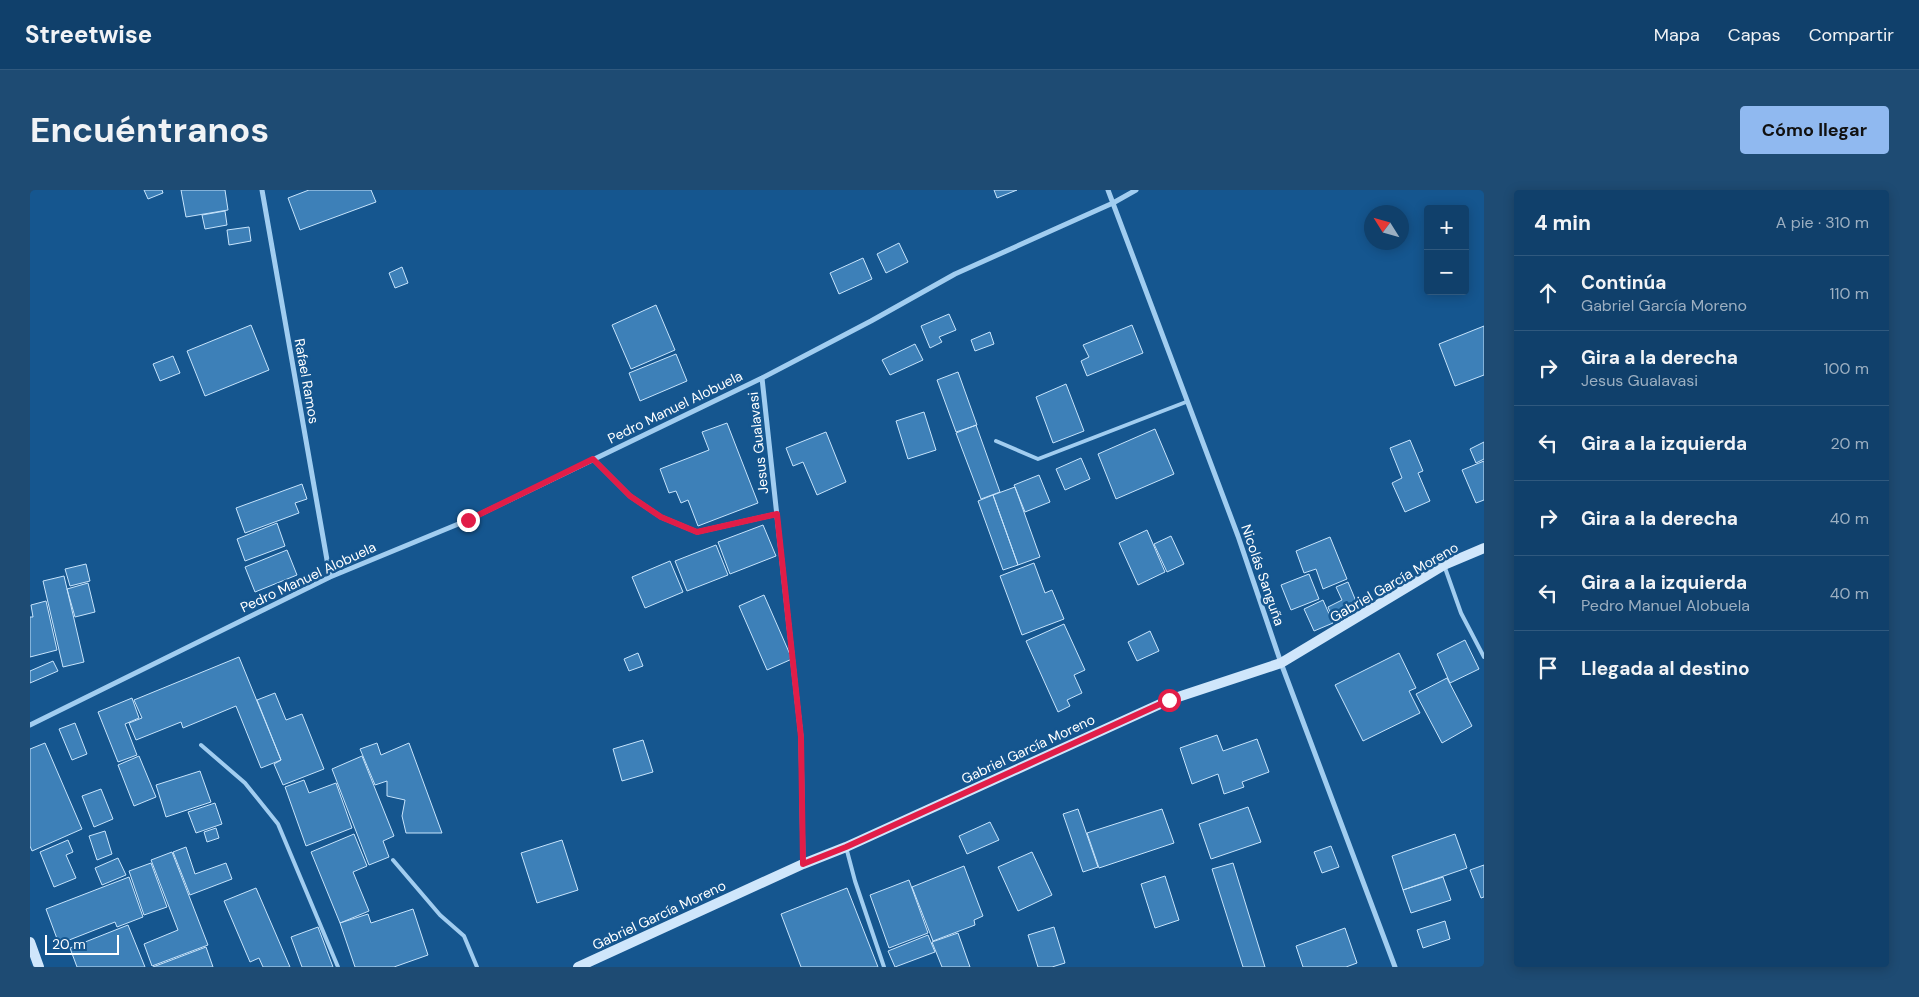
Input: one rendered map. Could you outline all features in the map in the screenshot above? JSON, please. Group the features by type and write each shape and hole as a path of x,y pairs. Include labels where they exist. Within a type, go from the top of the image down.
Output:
{"street":[{"name":"Rafael Ramos","path":"262,190 330,577"},
{"name":"Nicolás Sanguña","path":"1108,190 1186,402 1238,536 1281,663 1396,967"},
{"name":"Pedro Manuel Alobuela","path":"30,725 330,577 468,520 762,378 871,321 954,274 1114,203 1136,190"},
{"name":"Jesus Gualavasi","path":"762,378 801,737 803,864"},
{"path":"593,459 630,496 661,517 697,532 777,514"},
{"name":"Gabriel García Moreno","path":"578,967 1169,700 1281,663 1444,566 1484,548"},
{"path":"30,942 39,967"}],"lane":[{"path":"996,440 1038,459 1186,402"},
{"path":"1444,566 1462,614 1484,657"},
{"path":"201,745 245,783 278,824 338,967"},
{"path":"846,847 855,881 884,967"},
{"path":"393,860 440,914 464,936 477,967"}],"building":[{"path":"144,190 162,190 163,193 148,199"},
{"path":"181,190 225,190 228,210 186,217"},
{"path":"309,190 371,190 376,202 300,230 288,198"},
{"path":"994,190 1017,190 997,198"},
{"path":"225,211 227,225 205,229 202,215"},
{"path":"249,227 251,241 229,245 227,230"},
{"path":"899,243 908,262 886,273 877,254"},
{"path":"863,258 872,279 839,294 830,273"},
{"path":"402,267 408,283 395,288 389,273"},
{"path":"656,305 675,350 631,369 612,325"},
{"path":"949,314 956,330 939,337 942,342 930,348 921,326"},
{"path":"251,325 269,370 205,396 187,351"},
{"path":"1132,325 1143,353 1087,376 1081,361 1089,357 1083,345"},
{"path":"1484,326 1484,375 1455,386 1439,344"},
{"path":"990,332 994,344 975,351 971,340"},
{"path":"915,344 923,360 890,375 882,360"},
{"path":"676,354 687,381 640,401 629,373"},
{"path":"173,356 180,373 160,381 153,364"},
{"path":"958,372 977,425 956,432 937,380"},
{"path":"1066,384 1084,431 1053,443 1036,397"},
{"path":"924,412 936,450 908,459 896,421"},
{"path":"727,423 758,503 698,526 688,500 681,503 676,491 669,493 660,469 709,450 702,432"},
{"path":"976,425 1000,492 981,499 956,433"},
{"path":"1155,429 1174,474 1116,499 1098,454"},
{"path":"826,432 846,482 817,495 803,462 793,466 786,448"},
{"path":"1410,440 1423,471 1418,473 1430,501 1405,512 1392,483 1402,478 1390,448"},
{"path":"1484,442 1484,459 1476,463 1470,449"},
{"path":"1081,458 1090,479 1065,490 1056,469"},
{"path":"1484,461 1484,500 1476,503 1462,470"},
{"path":"1039,475 1050,502 1025,512 1014,485"},
{"path":"302,484 307,499 295,503 299,513 245,533 236,508"},
{"path":"1015,487 1040,557 1018,565 993,495"},
{"path":"993,495 1018,565 1003,570 978,501"},
{"path":"277,523 285,546 245,561 237,539"},
{"path":"763,525 776,556 730,574 718,542"},
{"path":"1147,530 1165,572 1138,585 1119,543"},
{"path":"1171,536 1184,564 1167,572 1154,544"},
{"path":"1330,537 1347,579 1323,589 1316,569 1304,573 1296,551"},
{"path":"716,545 728,575 687,591 675,561"},
{"path":"287,550 297,575 255,592 245,567"},
{"path":"670,561 683,592 645,608 632,577"},
{"path":"1034,563 1045,593 1052,590 1064,619 1022,635 1000,576"},
{"path":"86,564 90,581 70,586 65,569"},
{"path":"1309,574 1319,599 1291,610 1281,585"},
{"path":"64,576 84,662 63,667 43,581"},
{"path":"1348,582 1360,611 1334,622 1328,607 1342,600 1336,587"},
{"path":"88,583 95,612 75,617 67,589"},
{"path":"764,595 792,659 767,670 739,606"},
{"path":"1323,600 1333,623 1314,631 1304,609"},
{"path":"46,601 57,650 30,657 30,617 33,617 31,605"},
{"path":"1064,624 1085,670 1074,675 1082,693 1067,700 1070,706 1058,712 1026,641"},
{"path":"1150,631 1159,651 1137,661 1128,642"},
{"path":"1465,640 1479,669 1450,683 1437,654"},
{"path":"638,653 643,666 629,671 624,659"},
{"path":"1399,653 1416,688 1409,691 1420,713 1363,741 1335,685"},
{"path":"239,657 281,760 261,768 236,706 183,728 181,722 136,740 129,723 142,718 134,700"},
{"path":"53,661 58,671 30,683 30,671"},
{"path":"1447,678 1472,726 1442,743 1416,694"},
{"path":"275,693 286,720 302,714 324,769 283,785 274,764 281,760 257,700"},
{"path":"132,698 139,718 125,724 137,755 118,762 98,712"},
{"path":"75,723 87,754 72,760 59,729"},
{"path":"1217,735 1223,751 1257,739 1269,772 1242,782 1244,787 1224,794 1218,774 1192,784 1180,748"},
{"path":"643,740 653,772 622,781 613,749"},
{"path":"45,743 82,829 32,851 30,846 30,749"},
{"path":"377,743 381,755 409,743 442,833 406,833 402,816 405,800 387,796 387,781 375,785 360,749"},
{"path":"139,756 156,797 134,806 118,765"},
{"path":"362,756 394,836 383,841 389,857 369,865 332,769"},
{"path":"200,771 211,802 166,817 156,785"},
{"path":"304,780 309,793 336,783 352,828 306,846 285,787"},
{"path":"101,789 113,819 94,827 82,796"},
{"path":"215,803 222,824 196,833 188,812"},
{"path":"1248,807 1261,842 1211,859 1199,824"},
{"path":"1078,809 1098,867 1083,872 1063,814"},
{"path":"1162,809 1174,843 1099,868 1087,833"},
{"path":"990,822 999,840 967,854 959,836"},
{"path":"216,828 219,838 207,842 204,832"},
{"path":"105,831 112,854 97,860 89,836"},
{"path":"354,834 367,866 353,872 369,911 340,923 311,852"},
{"path":"1455,834 1467,868 1403,890 1392,856"},
{"path":"68,840 73,852 66,855 76,878 54,887 40,852"},
{"path":"562,840 578,890 537,903 521,853"},
{"path":"1331,846 1339,867 1322,873 1314,852"},
{"path":"186,847 195,874 226,863 232,879 190,895 173,852"},
{"path":"172,852 208,945 152,966 144,944 178,930 151,860"},
{"path":"1032,852 1052,895 1018,911 998,867"},
{"path":"118,858 126,875 102,885 95,868"},
{"path":"151,863 167,907 144,915 129,871"},
{"path":"1233,863 1265,967 1243,967 1212,869"},
{"path":"1484,865 1484,897 1481,898 1470,870"},
{"path":"964,866 983,916 974,920 975,925 933,941 912,887"},
{"path":"1165,876 1179,920 1155,928 1141,884"},
{"path":"129,877 143,917 117,927 115,922 59,944 46,909"},
{"path":"1443,877 1451,900 1411,913 1403,890"},
{"path":"909,880 928,933 889,948 870,895"},
{"path":"256,888 290,967 263,967 259,958 250,962 224,901"},
{"path":"847,888 878,967 801,967 781,914"},
{"path":"413,909 428,955 394,967 355,967 340,923 368,914 371,923"},
{"path":"1445,921 1450,939 1423,948 1417,930"},
{"path":"128,925 145,967 77,967 70,948"},
{"path":"318,927 333,967 302,967 291,937"},
{"path":"1054,927 1065,963 1052,967 1038,967 1028,935"},
{"path":"1345,928 1357,963 1346,967 1303,967 1296,946"},
{"path":"958,933 970,967 942,967 932,942"},
{"path":"928,935 935,952 895,967 888,951"},
{"path":"206,947 213,967 153,967"}],"route":[{"path":"468,520 593,459 630,496 661,517 697,532 777,514 801,737 803,864 846,847 1169,700"}]}
